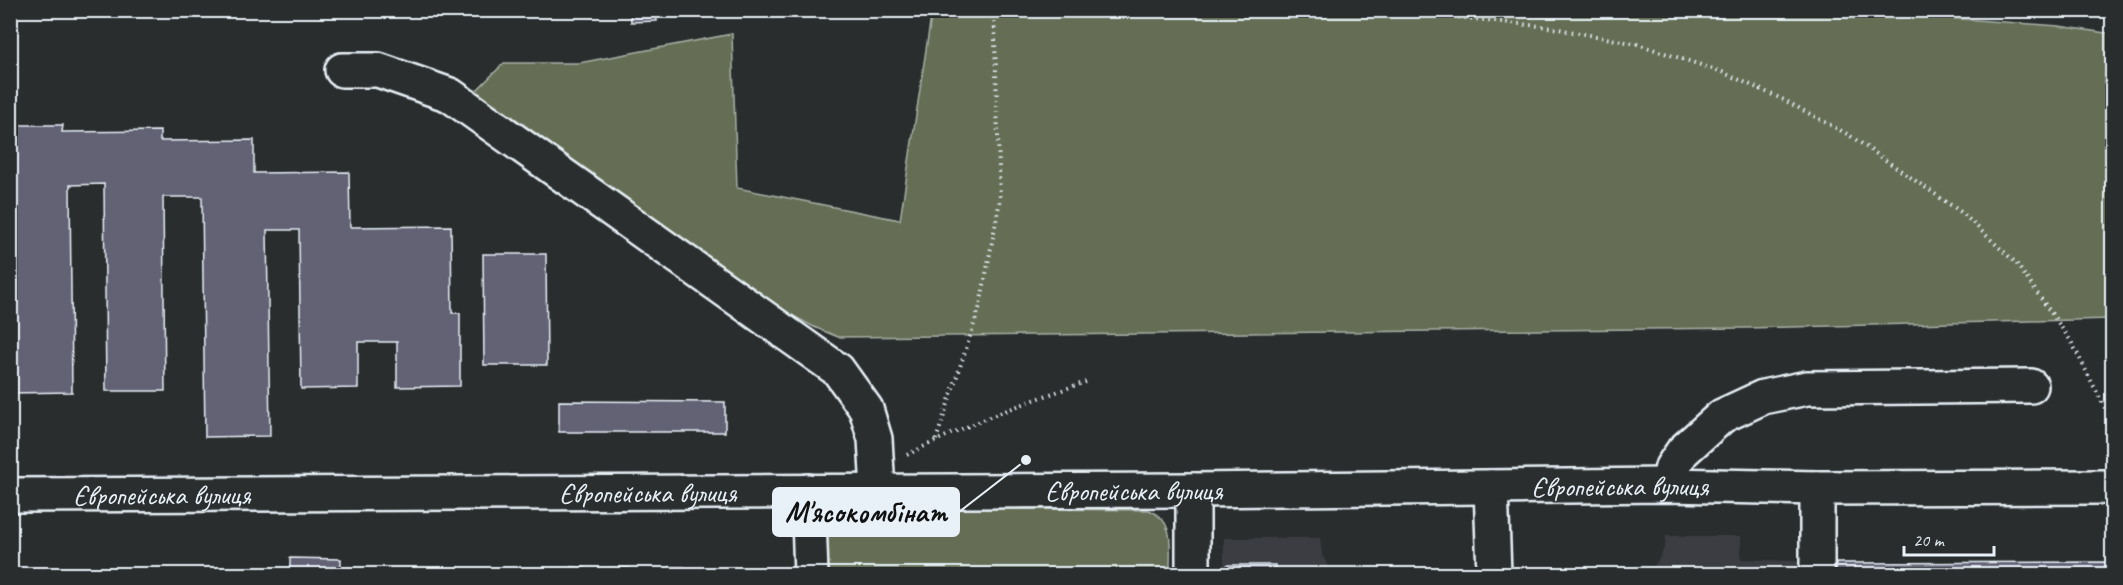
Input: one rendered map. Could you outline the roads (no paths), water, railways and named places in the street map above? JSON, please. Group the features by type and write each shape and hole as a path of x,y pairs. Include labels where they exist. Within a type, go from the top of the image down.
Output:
{"main road":[{"path":"342,70 378,70 450,95 838,370 866,409 875,439 877,480"},
{"path":"1668,484 1672,467 1683,451 1722,416 1764,397 1807,388 2031,386"},
{"name":"Європейська вулиця","path":"10,495 808,491 877,480 1194,490 1668,484 1817,488 2112,487"},
{"path":"1491,486 1494,574"},
{"path":"1817,488 1817,574"},
{"path":"1193,574 1194,490"},
{"path":"808,491 811,574"}],"place":[{"name":"М'ясокомбінат","path":"1026,460"}]}
